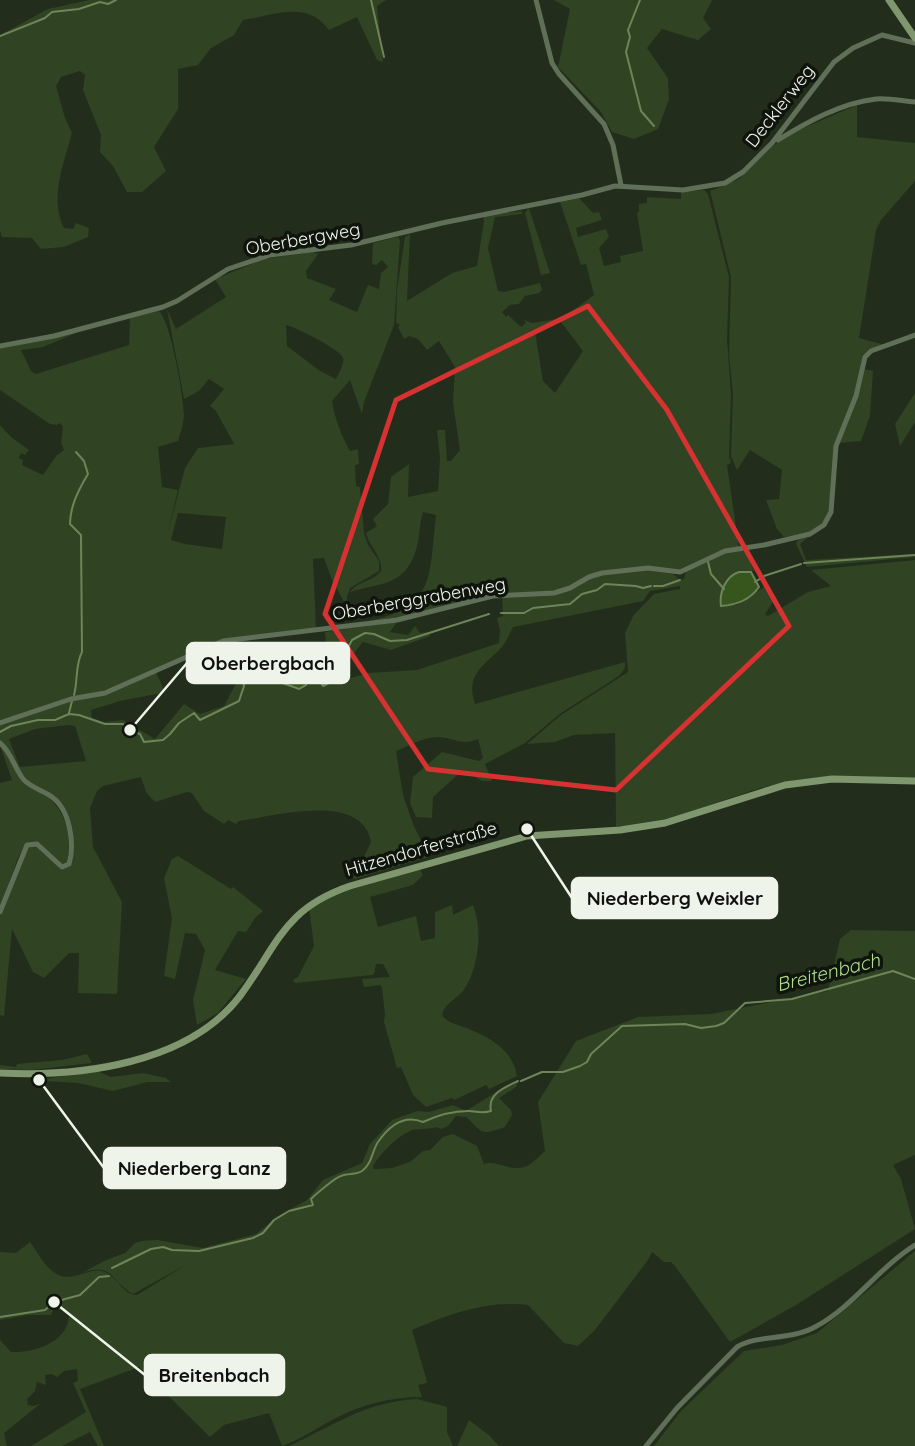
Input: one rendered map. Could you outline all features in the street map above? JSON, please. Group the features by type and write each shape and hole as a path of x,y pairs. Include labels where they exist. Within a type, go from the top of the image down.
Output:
{"main road":[{"path":"889,0 915,41"},
{"name":"Hitzendorferstraße","path":"0,1073 48,1073 97,1067 144,1057 190,1039 216,1021 235,1002 278,936 299,913 323,897 350,886 527,836 634,829 665,823 785,785 832,779 915,781"}],"street":[{"path":"536,0 552,62 559,74 604,124 613,145 621,186"},
{"name":"Decklerweg","path":"621,186 683,190 718,185 743,172 772,143 825,71 843,54 882,35 915,41"},
{"path":"772,143 810,122 857,103 885,99 915,102"},
{"name":"Oberbergweg","path":"0,346 54,336 163,307 220,273 263,257 351,245 455,220 621,186"},
{"name":"Oberberggrabenweg","path":"0,723 71,699 105,693 223,641 387,622 493,596 554,593 602,573 643,568 680,572 722,552 810,534 824,525 831,512 836,446 858,391 864,357 871,351 915,335"},
{"path":"0,743 11,755 23,778 54,798 63,809 71,849 69,864 62,867 37,844 27,845 0,912"},
{"path":"646,1446 677,1408 737,1347 752,1341 791,1336 822,1323 890,1263 915,1245"}],"highlighted area":[{"path":"588,306 667,410 789,626 616,790 428,769 325,614 396,400"}],"shaded area":[{"path":"89,0 386,0 377,6 383,62 377,60 357,17 329,30 311,15 301,12 243,20 234,35 211,48 198,65 178,69 178,109 154,147 166,171 142,192 127,192 113,166 100,152 101,135 83,90 85,75 80,71 61,77 56,86 72,133 59,180 60,217 64,228 73,229 76,223 89,228 88,237 64,247 41,249 32,238 2,237 0,231 0,35 48,9"},
{"path":"554,0 712,0 703,18 711,29 698,40 662,29 647,48 668,78 669,99 658,129 634,139 612,132 601,112 558,67 570,9"},
{"path":"857,105 857,137 915,143 915,181 881,220 876,230 859,338 885,345 868,350 863,355 855,395 836,442 829,514 815,528 784,537 777,529 766,500 779,499 782,470 750,450 737,470 731,456 731,277 710,191 739,179 774,145 792,133"},
{"path":"704,190 708,194 729,277 727,339 731,393 731,463 727,465 739,548 717,552 678,570 652,567 601,572 554,592 499,594 403,617 368,621 407,607 418,597 430,571 436,515 423,512 416,550 405,571 389,582 350,592 381,571 380,561 366,533 377,526 373,519 388,504 391,477 409,464 408,497 438,491 440,457 437,430 445,430 447,461 451,461 460,450 453,403 455,367 439,341 427,350 418,339 409,336 404,339 398,327 400,325 396,323 397,290 405,237 410,234 407,301 452,273 477,266 483,216 521,211 523,214 495,217 488,248 498,291 504,292 540,283 542,290 539,293 525,296 519,304 510,305 502,312 521,327 526,323 524,320 532,323 562,318 594,295 586,264 581,265 560,202 579,198 593,213 599,212 602,220 576,228 578,237 606,229 609,237 599,248 604,266 621,262 620,256 643,251 637,213 639,204 647,203 647,197 681,199 681,192","holes":["561,322 583,351 555,393 543,381 535,332"]},
{"path":"529,208 550,273 541,275 525,213"},
{"path":"398,237 400,240 394,325 364,402 362,414 350,380 332,401 339,427 350,451 358,449 359,464 355,465 356,486 360,487 364,533 368,545 379,561 379,571 350,588 347,597 348,609 332,580 324,558 313,559 316,630 222,640 116,687 0,721 0,425 29,450 25,455 21,453 19,458 23,460 22,465 43,475 56,456 64,450 61,443 63,427 60,423 50,424 0,390 0,348 83,330 43,347 21,350 31,371 36,374 129,345 130,318 159,311 172,343 184,413 178,441 158,447 162,487 178,490 167,535 185,468 198,448 234,444 216,411 210,406 224,389 209,379 199,391 184,399 167,309 176,329 226,297 215,279 264,259 313,252 318,254 306,271 307,278 336,289 329,300 357,312 368,285 379,289 381,273 388,267 382,260 376,265 372,264 373,243","holes":["286,325 317,339 340,354 343,363 336,379 320,371 287,346","178,513 226,517 222,549 171,540"]},
{"path":"864,369 873,371 870,416 861,441 839,443"},
{"path":"915,393 915,422 900,446 895,424"},
{"path":"808,537 800,544 806,560 915,554 915,557 807,567 796,544 798,540"},
{"path":"745,550 754,571 739,572 721,605 736,605 764,587 773,602 765,614 768,616 808,592 831,586 811,570 915,560 915,778 832,776 796,780 760,788 672,818 616,827 615,733 574,735 555,742 527,744 561,715 628,672 625,633 633,616 654,594 680,589 680,586 650,591 643,601 513,627 504,645 474,678 472,685 475,704 625,662 625,668 619,676 561,713 525,743 485,764 492,781 482,781 463,770 433,797 432,818 416,817 410,803 413,777 442,752 479,761 483,758 478,739 463,742 434,737 396,751 403,795 429,857 354,879 350,863 364,857 371,842 364,826 352,817 315,810 239,821 236,824 228,820 224,824 204,811 192,793 187,792 155,802 146,792 141,777 103,786 97,791 90,808 93,847 122,902 117,994 78,993 79,953 69,953 44,978 33,972 12,929 4,1016 0,1015 0,917 28,846 38,847 61,869 72,860 64,808 38,790 22,773 0,741 0,724 71,700 94,697 156,672 164,690 162,693 91,710 92,718 104,722 123,720 155,739 184,704 200,714 224,706 241,674 277,681 299,689 303,681 291,677 272,664 277,655 300,670 328,667 325,632 397,622 390,632 408,635 415,626 420,633 430,632 430,636 391,650 363,642 342,668 351,678 368,673 417,670 499,643 497,618 503,616 502,597 554,594 593,576 648,569 673,574 680,580 684,579 686,571 726,552","holes":["75,726 86,761 20,767 9,739 35,729"]},
{"path":"739,572 751,572 759,587 742,601 721,606 724,585 730,577"},
{"path":"264,661 306,682 306,685 299,689 277,681 241,674 242,668"},
{"path":"0,745 20,776 56,805 68,831 69,851 67,863 63,866 36,842 26,843 0,907 0,783 12,780"},
{"path":"178,856 231,889 233,887 263,911 246,932 238,931 215,970 246,979 218,1013 197,1025 193,1000 205,950 196,934 185,933 175,979 164,976 172,918 164,878 172,859"},
{"path":"420,869 423,875 413,885 370,897 378,927 416,916 421,941 435,938 435,912 452,905 453,915 473,905 478,925 478,949 473,972 463,991 442,1015 449,1022 484,1036 499,1046 511,1059 517,1076 489,1089 486,1085 454,1100 452,1098 426,1107 413,1095 401,1067 397,1068 384,1022 382,988 380,985 364,987 362,979 390,977 383,964 376,964 372,975 295,983 293,980 298,977 314,946 309,908 332,895"},
{"path":"851,930 915,931 915,1155 893,1165 901,1179 915,1229 796,1305 730,1342 675,1266 671,1262 664,1262 652,1252 595,1330 578,1346 564,1343 528,1305 483,1306 454,1314 412,1330 427,1383 418,1385 422,1397 400,1398 367,1405 282,1446 269,1413 224,1425 210,1437 139,1367 80,1389 104,1446 98,1446 90,1432 62,1446 31,1446 86,1412 73,1383 78,1381 77,1369 64,1371 57,1377 52,1374 45,1375 46,1385 37,1382 35,1391 27,1399 28,1405 40,1404 4,1433 7,1446 0,1446 0,1340 11,1352 40,1348 64,1331 69,1313 55,1305 51,1315 28,1315 0,1320 0,1252 16,1253 30,1242 47,1266 58,1275 65,1277 100,1271 111,1276 128,1292 132,1294 137,1295 184,1266 133,1294 106,1271 92,1270 82,1273 125,1253 135,1243 142,1241 157,1240 203,1248 256,1234 278,1216 307,1200 323,1180 362,1163 370,1144 392,1120 417,1111 429,1112 453,1105 466,1111 504,1087 518,1082 516,1087 499,1098 511,1110 512,1115 505,1127 486,1132 479,1130 466,1117 456,1116 448,1126 441,1129 437,1127 404,1134 389,1146 373,1166 374,1169 392,1168 410,1162 423,1151 430,1150 443,1137 453,1134 477,1146 484,1164 525,1167 545,1151 538,1102 576,1041 638,1017 711,1014 828,991 840,939"},
{"path":"87,1054 92,1063 31,1070 0,1069 0,1065 16,1067 17,1064 62,1060"},
{"path":"97,1071 111,1077 143,1073 166,1078 171,1082 147,1082 113,1091 44,1079"},
{"path":"915,1251 915,1446 654,1446 681,1411 744,1351 782,1345 817,1333"},
{"path":"417,1399 447,1407 447,1432 453,1446 289,1446 365,1410"},
{"path":"469,1420 490,1436 499,1446 457,1446"}],"waterway":[{"path":"0,36 45,18 52,12 79,9 100,2 108,4 116,0"},
{"path":"371,0 384,57"},
{"path":"640,0 628,30 630,37 626,52 641,111 654,126"},
{"path":"74,695 78,662 82,652 81,535 70,524 70,517 88,474 84,461 76,452"},
{"path":"804,563 915,555"},
{"path":"708,562 711,574 724,589"},
{"path":"755,582 764,576 801,564"},
{"path":"654,586 680,580"},
{"path":"501,613 524,613 533,608 570,604 582,594 597,590 605,584 643,588 651,586"},
{"path":"305,682 319,680 323,686 329,683 352,640 365,633 390,641 407,640 489,614"},
{"path":"0,732 11,726 38,720 55,720 69,714 105,724 123,724 140,734 144,742 163,740 179,723 194,713 200,720 239,701 244,686 242,676"},
{"path":"69,713 72,701"},
{"name":"Breitenbach","path":"521,1081 542,1072 563,1072 580,1066 622,1026 716,1026 724,1023 745,1003 792,999 893,971 915,979"},
{"name":"Breitenbach","path":"112,1268 151,1249 163,1247 199,1251 253,1238 289,1211 313,1205 311,1199 338,1177 362,1171 368,1165 378,1142 398,1123 410,1120 423,1122 456,1112 491,1111 490,1105 494,1096 518,1081"},
{"name":"Breitenbach","path":"0,1317 45,1310 54,1302 80,1295 99,1277 109,1276"}],"place":[{"name":"Oberbergbach","path":"130,730"},
{"name":"Niederberg Weixler","path":"527,829"},
{"name":"Niederberg Lanz","path":"39,1080"},
{"name":"Breitenbach","path":"54,1302"}]}
